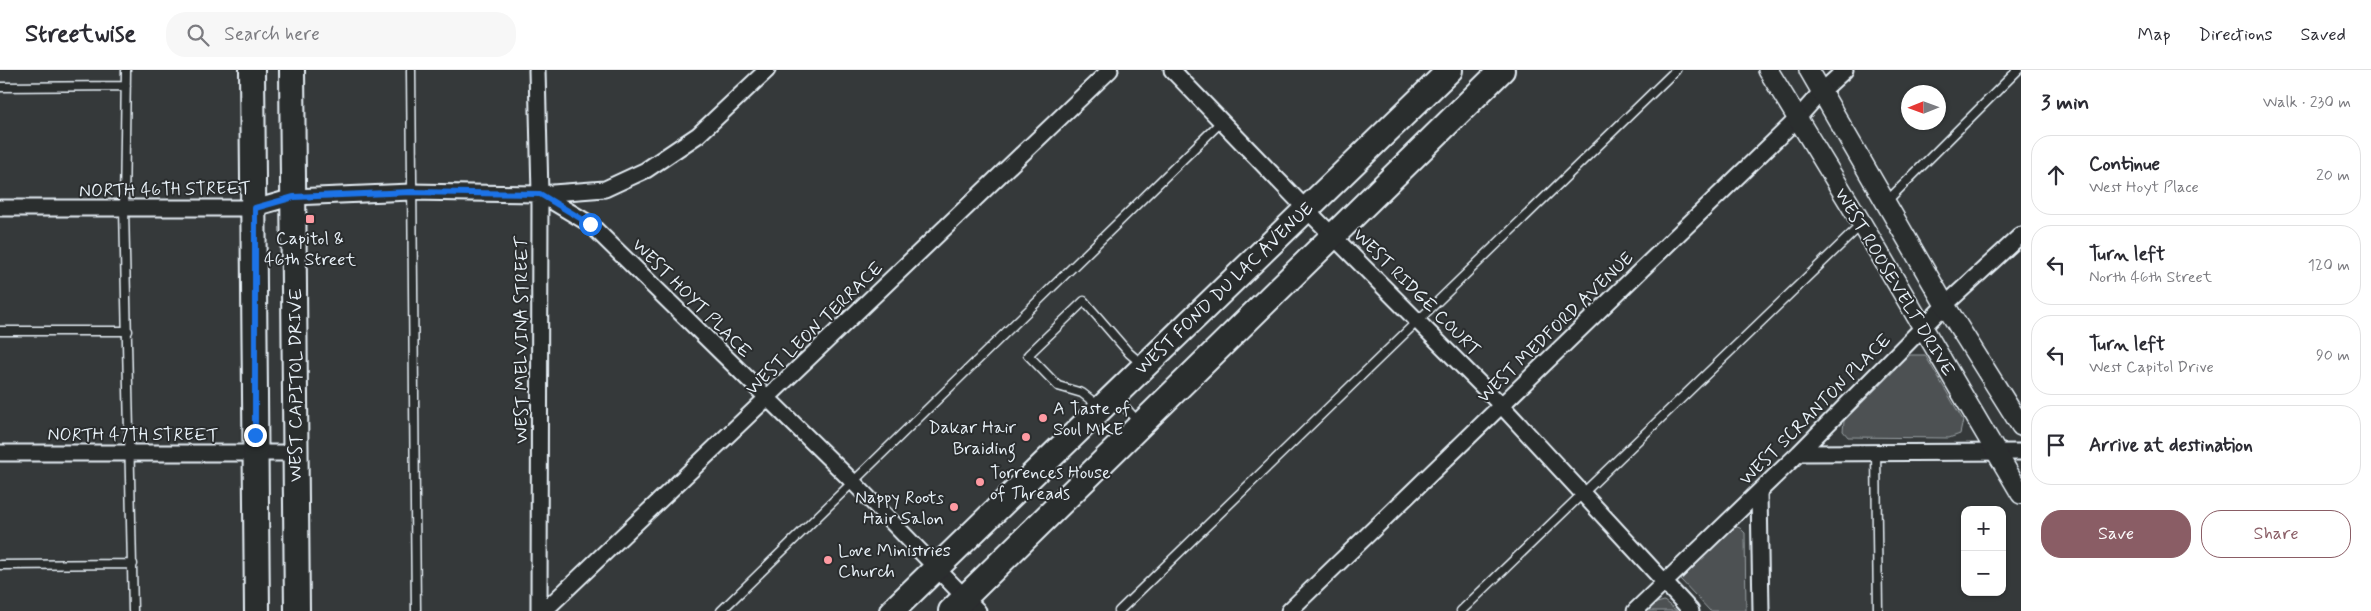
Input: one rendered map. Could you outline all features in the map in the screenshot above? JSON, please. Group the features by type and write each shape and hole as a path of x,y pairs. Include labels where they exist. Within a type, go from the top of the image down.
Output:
{"main road":[{"path":"252,70 255,208 257,611"},
{"name":"WEST CAPITOL DRIVE","path":"292,70 297,611"},
{"name":"WEST FOND DU LAC AVENUE","path":"892,611 1450,70"},
{"path":"965,607 1141,425 1501,70"}],"street":[{"name":"WEST MELVINA STREET","path":"537,70 540,194 539,611"},
{"name":"NORTH 46TH STREET","path":"0,208 255,208 294,197 411,192 540,194 605,189 646,170 698,135 767,70"},
{"name":"WEST LEON TERRACE","path":"544,611 1110,70"},
{"name":"WEST RIDGE COURT","path":"1172,70 1501,405 1663,583 1691,611"},
{"name":"WEST ROOSEVELT DRIVE","path":"1768,70 1796,120 1862,224 2021,494"},
{"name":"WEST ROOSEVELT DRIVE","path":"1809,70 1946,305 2021,426"},
{"name":"WEST MEDFORD AVENUE","path":"1290,611 1796,120 1821,92 1845,70"},
{"name":"WEST HOYT PLACE","path":"540,194 590,224 854,483 935,569 965,607"},
{"name":"WEST SCRANTON PLACE","path":"1636,611 1799,453 1946,305 2021,235"},
{"path":"1799,453 2021,452"},
{"name":"NORTH 47TH STREET","path":"0,453 296,453"},
{"path":"1759,492 1761,611"}],"lane":[{"path":"126,70 124,208 134,611"},
{"path":"411,70 416,611"},
{"path":"1119,611 1676,70"},
{"path":"1886,202 2018,70"},
{"path":"0,88 126,86"},
{"path":"722,611 1222,120"},
{"path":"1461,611 1862,224"},
{"path":"1141,425 1107,401 1058,386 1028,355 1084,300 1129,353 1144,366"},
{"path":"0,331 128,331"},
{"path":"1876,452 1878,611"},
{"path":"0,566 133,564"}],"shaded area":[{"path":"1910,355 1925,355 1963,420 1960,434 1949,438 1848,437 1843,431 1844,421"},
{"path":"1734,526 1740,528 1745,533 1746,611 1710,611 1681,580"},
{"path":"1664,601 1677,611 1646,611 1653,604"}],"place":[{"name":"Capitol & 46th Street","path":"310,219"},
{"name":"A Taste of Soul MKE","path":"1043,418"},
{"name":"Dakar Hair Braiding","path":"1026,437"},
{"name":"Torrences House of Threads","path":"980,482"},
{"name":"Nappy Roots Hair Salon","path":"954,507"},
{"name":"Love Ministries Church","path":"828,560"}],"route":[{"path":"255,435 255,208 294,197 411,192 540,194 590,224"}]}
